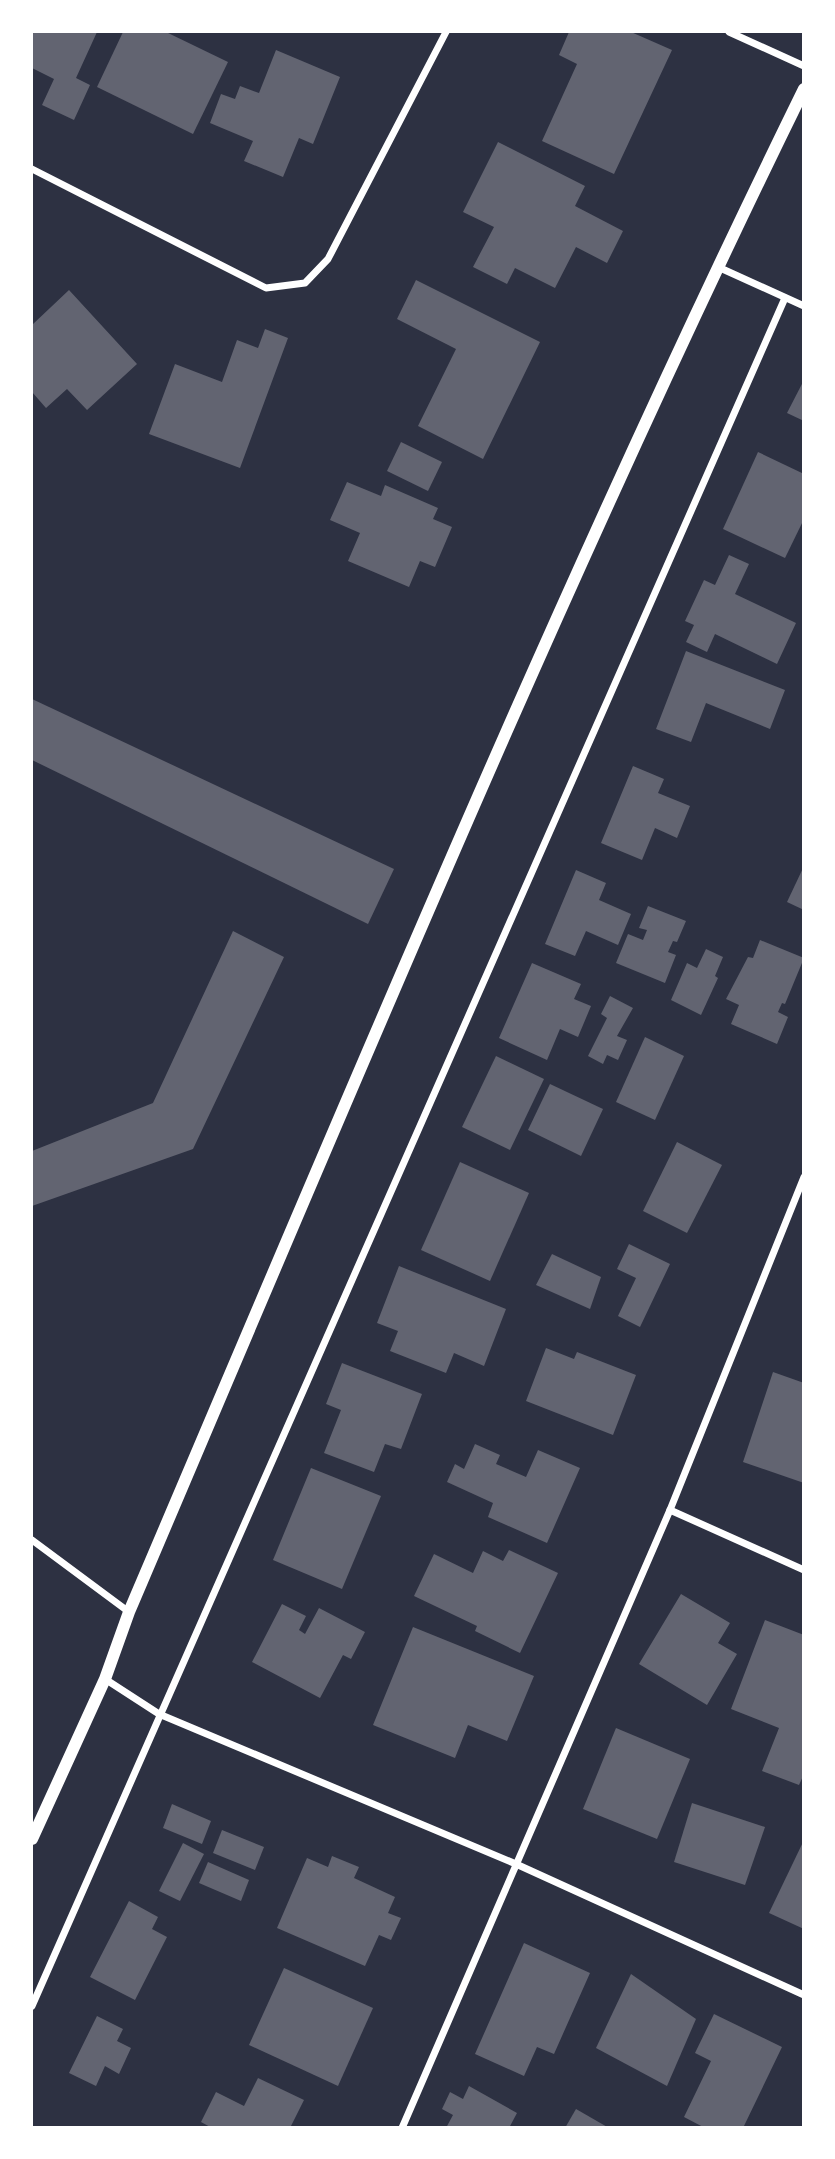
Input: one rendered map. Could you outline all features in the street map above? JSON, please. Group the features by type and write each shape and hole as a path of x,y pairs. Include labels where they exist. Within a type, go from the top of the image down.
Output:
{"street":[{"path":"32,169 266,288 305,283 328,259 446,32"},
{"path":"729,32 803,66"},
{"path":"32,1839 105,1679 129,1612 532,669 717,267 803,89"},
{"path":"717,267 803,306"},
{"path":"32,2006 785,298"},
{"path":"402,2127 670,1510 803,1177"},
{"path":"670,1510 803,1570"},
{"path":"32,1540 129,1612"},
{"path":"105,1679 159,1714 516,1864 803,1995"}],"building":[{"path":"32,32 97,32 76,78 90,85 74,120 42,105 54,79 32,68"},
{"path":"123,32 166,32 228,62 193,134 97,87"},
{"path":"569,32 631,32 672,50 614,174 542,141 577,64 559,55"},
{"path":"276,50 340,77 313,144 299,138 283,177 244,161 253,141 210,123 221,94 235,99 240,86 259,93"},
{"path":"498,142 585,186 575,206 623,231 607,263 576,247 555,288 515,268 507,284 473,267 494,227 463,212"},
{"path":"416,280 540,342 483,459 418,426 456,349 397,319"},
{"path":"69,290 137,364 87,410 67,389 46,408 32,392 32,325"},
{"path":"265,329 288,338 240,468 149,434 175,364 222,382 237,340 258,348"},
{"path":"804,380 804,421 787,413"},
{"path":"401,442 442,462 428,491 387,471"},
{"path":"758,452 804,474 804,519 785,558 723,529"},
{"path":"347,482 381,496 385,485 438,508 433,519 452,527 435,567 420,561 409,587 348,561 360,533 330,520"},
{"path":"729,555 749,564 735,594 796,623 777,664 715,634 707,652 686,642 694,625 685,621 704,580 715,585"},
{"path":"686,651 785,690 770,729 706,703 691,742 656,729"},
{"path":"32,699 394,869 368,924 32,760"},
{"path":"633,766 664,779 658,793 690,806 677,838 655,828 642,860 601,843"},
{"path":"804,866 804,910 787,902"},
{"path":"576,870 606,883 599,900 631,914 618,945 586,931 575,956 545,944"},
{"path":"648,906 686,921 677,942 673,941 668,952 676,955 665,983 616,963 628,934 643,940 647,930 639,928"},
{"path":"233,931 284,957 193,1149 32,1206 32,1151 153,1103"},
{"path":"760,940 804,958 785,1004 782,1003 778,1012 788,1017 777,1044 731,1024 739,1005 726,999 748,957 753,958"},
{"path":"706,949 723,957 715,976 718,978 701,1015 671,1000 687,963 697,968"},
{"path":"532,963 581,984 574,999 591,1006 578,1037 560,1029 547,1060 499,1038"},
{"path":"610,996 633,1008 617,1036 627,1040 618,1060 607,1055 603,1064 588,1056 607,1018 601,1014"},
{"path":"645,1037 684,1056 655,1120 616,1102"},
{"path":"496,1056 544,1079 510,1150 462,1127"},
{"path":"550,1084 603,1109 581,1156 528,1130"},
{"path":"677,1142 722,1165 687,1233 643,1211"},
{"path":"460,1162 529,1193 490,1281 421,1250"},
{"path":"629,1244 670,1264 640,1327 618,1316 636,1278 617,1269"},
{"path":"552,1254 601,1277 590,1309 536,1285"},
{"path":"399,1266 506,1309 484,1366 454,1353 446,1373 390,1351 398,1331 377,1323"},
{"path":"546,1348 574,1359 577,1352 636,1375 613,1435 526,1401"},
{"path":"342,1363 422,1394 401,1449 385,1444 374,1472 324,1453 341,1410 326,1404"},
{"path":"773,1372 804,1383 804,1483 743,1462"},
{"path":"475,1444 500,1455 496,1464 526,1477 538,1450 580,1468 547,1543 488,1517 493,1503 447,1482 455,1464 464,1469"},
{"path":"311,1468 381,1496 342,1589 273,1560"},
{"path":"509,1550 558,1573 520,1653 475,1631 477,1626 414,1596 434,1554 473,1573 483,1551 503,1561"},
{"path":"681,1594 730,1623 718,1643 737,1654 707,1705 639,1664"},
{"path":"282,1604 306,1616 299,1630 305,1634 319,1608 365,1632 351,1659 343,1655 320,1698 252,1662"},
{"path":"765,1620 804,1635 804,1774 799,1785 762,1771 779,1728 731,1709"},
{"path":"413,1627 534,1676 507,1741 468,1725 455,1758 373,1725"},
{"path":"616,1728 690,1759 657,1839 583,1809"},
{"path":"692,1803 765,1827 745,1885 674,1862"},
{"path":"172,1804 211,1821 202,1844 163,1828"},
{"path":"222,1830 264,1847 255,1870 213,1853"},
{"path":"804,1840 804,1929 769,1913"},
{"path":"183,1843 204,1854 180,1901 159,1891"},
{"path":"332,1856 359,1867 354,1878 395,1897 388,1913 401,1918 391,1940 379,1935 365,1966 277,1928 307,1858 328,1867"},
{"path":"208,1862 249,1880 241,1901 199,1883"},
{"path":"129,1901 158,1917 152,1929 167,1937 135,2000 90,1977"},
{"path":"524,1943 590,1973 554,2054 537,2047 524,2076 475,2054"},
{"path":"284,1968 373,2008 338,2086 249,2045"},
{"path":"631,1974 696,2019 667,2086 596,2048"},
{"path":"714,2014 782,2047 743,2128 705,2128 684,2117 711,2061 695,2053"},
{"path":"97,2016 123,2029 117,2041 131,2048 119,2074 105,2066 96,2086 69,2073"},
{"path":"258,2078 304,2100 290,2128 212,2128 201,2122 216,2092 244,2106"},
{"path":"469,2086 517,2113 509,2128 446,2128 453,2115 442,2109 450,2092 463,2099"},
{"path":"576,2109 609,2128 565,2128"}]}
